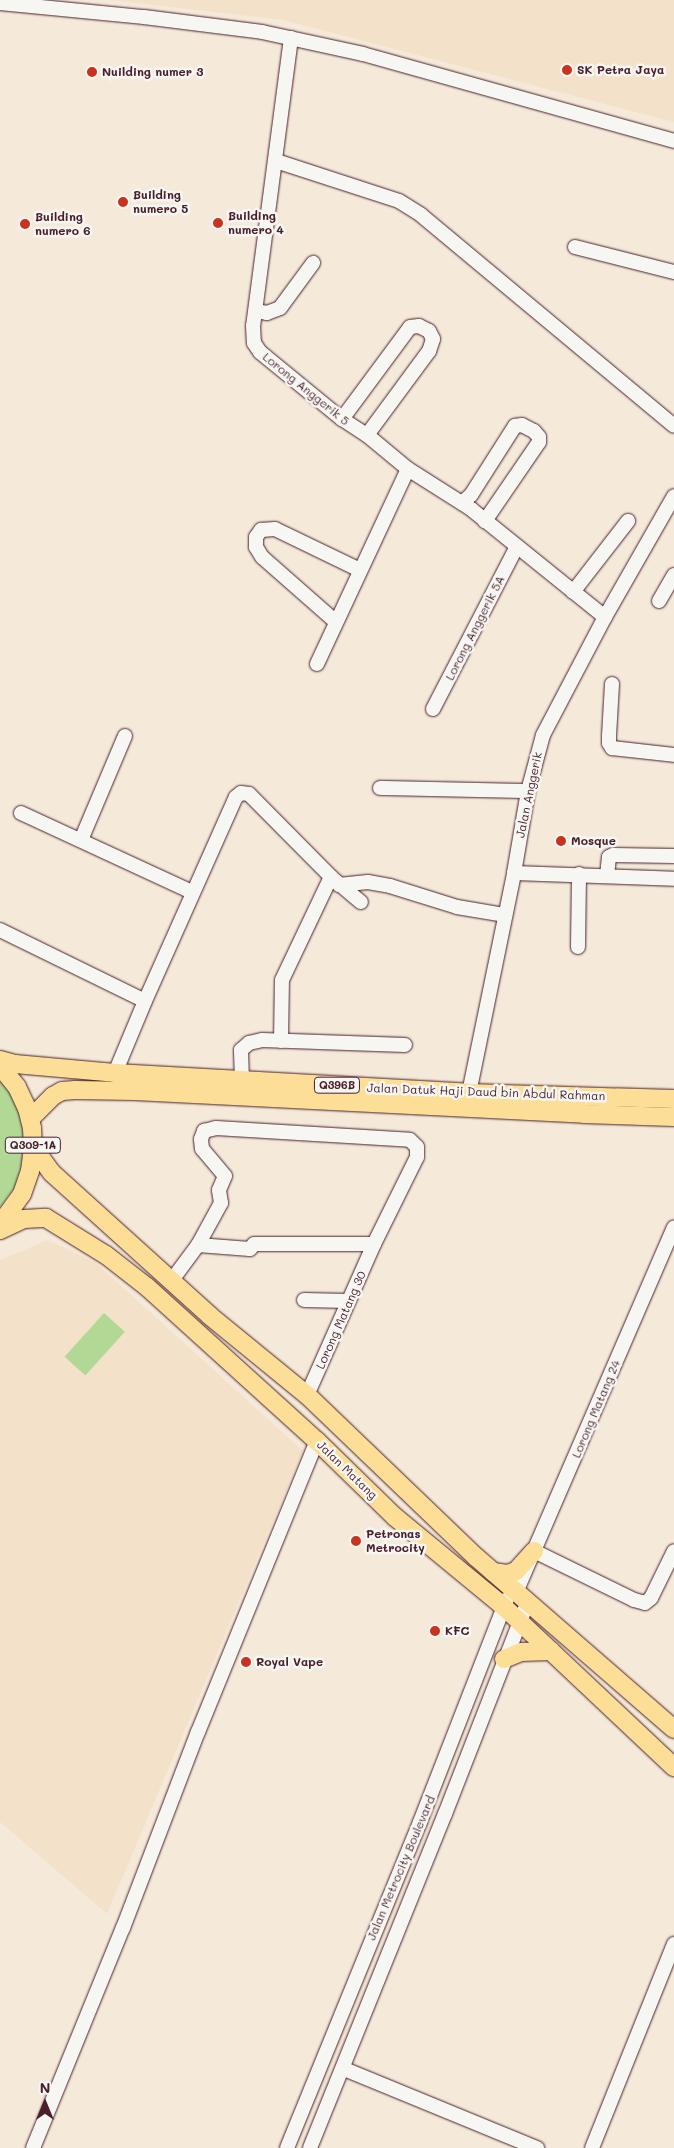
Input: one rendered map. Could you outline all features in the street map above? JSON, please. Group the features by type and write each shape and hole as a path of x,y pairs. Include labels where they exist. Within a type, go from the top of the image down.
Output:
{"main road":[{"name":"Jalan Datuk Haji Daud bin Abdul Rahman","path":"0,1060 15,1064 115,1073 469,1093 674,1099"},
{"name":"Q309-1A","path":"0,1066 20,1092 30,1119 33,1147 30,1171 22,1194 0,1224"},
{"name":"Jalan Datuk Haji Daud bin Abdul Rahman","path":"30,1119 53,1096 62,1091 75,1090 135,1091 674,1117"},
{"name":"Jalan Matang","path":"33,1147 52,1173 210,1316 307,1395 363,1451 494,1572 674,1729"},
{"name":"Jalan Matang","path":"0,1230 24,1219 46,1218 106,1255 201,1334 317,1441 395,1517 503,1606 674,1767"},
{"path":"494,1572 507,1574 516,1571 534,1551"},
{"path":"504,1659 521,1652 551,1651"}],"street":[{"path":"0,3 222,26 291,38 363,54 674,141"},
{"name":"Lorong Anggerik 5","path":"291,38 253,326 254,343 260,352 342,419 367,435 408,469 462,503 605,617"},
{"path":"276,161 399,201 421,215 674,426"},
{"path":"575,247 674,272"},
{"path":"256,311 267,313 280,308 313,263"},
{"path":"342,419 410,328 419,326 429,331 433,341 426,355 367,435"},
{"path":"462,503 471,495 515,426 522,425 534,431 539,437 539,442 485,521"},
{"path":"317,664 408,469"},
{"name":"Jalan Anggerik","path":"469,1093 514,873 528,791 543,734 605,617 669,516 674,496"},
{"path":"573,592 628,521"},
{"path":"336,622 262,557 256,547 256,537 261,530 275,529 360,570"},
{"name":"Lorong Anggerik 5A","path":"433,709 517,546"},
{"path":"659,601 674,575"},
{"path":"612,684 609,743 612,748 674,755"},
{"path":"81,840 125,736"},
{"path":"380,788 528,791"},
{"path":"115,1073 192,892 236,796 241,793 249,794 335,881 361,902"},
{"path":"21,813 192,892"},
{"path":"607,876 609,857 613,855 674,856"},
{"path":"514,873 674,879"},
{"path":"578,947 579,874"},
{"path":"335,881 368,882 390,886 456,907 505,915"},
{"path":"281,1041 282,980 335,881"},
{"path":"0,930 145,1001"},
{"path":"242,1080 240,1055 243,1046 262,1040 405,1045"},
{"name":"Lorong Matang 30","path":"198,1246 221,1203 219,1190 225,1176 202,1149 201,1139 204,1131 216,1128 377,1137 410,1140 417,1147 417,1157 374,1244 307,1395"},
{"name":"Lorong Matang 24","path":"519,1593 534,1551 674,1227"},
{"path":"172,1280 198,1246 250,1249 254,1244 374,1244"},
{"path":"304,1300 348,1301"},
{"path":"33,2148 123,1928 198,1732 317,1441"},
{"path":"534,1551 634,1600 645,1603 651,1598 674,1551"},
{"name":"Jalan Metrocity Boulevard","path":"287,2148 444,1763 503,1606 519,1593"},
{"name":"Jalan Metrocity Boulevard","path":"310,2148 344,2069 504,1659 518,1620 519,1593"},
{"path":"444,1763 462,1770"},
{"path":"592,2148 674,1944"},
{"path":"344,2069 537,2148"}],"shaded area":[{"name":"SK Petra Jaya","path":"110,0 674,0 674,122 283,20"},
{"path":"48,1240 96,1263 303,1451 107,1914 0,1822 0,1260"}],"green space":[{"path":"0,1079 14,1097 21,1112 25,1156 14,1188 0,1207"},
{"path":"104,1313 125,1332 85,1376 65,1357"}],"place":[{"name":"SK Petra Jaya","path":"567,70"},
{"name":"Nuilding numer 3","path":"92,72"},
{"name":"Building numero 5","path":"123,202"},
{"name":"Building numero 4","path":"218,223"},
{"name":"Building numero 6","path":"25,224"},
{"name":"Mosque","path":"561,841"},
{"name":"Petronas Metrocity","path":"356,1541"},
{"name":"KFC","path":"435,1631"},
{"name":"Royal Vape","path":"246,1662"}]}
